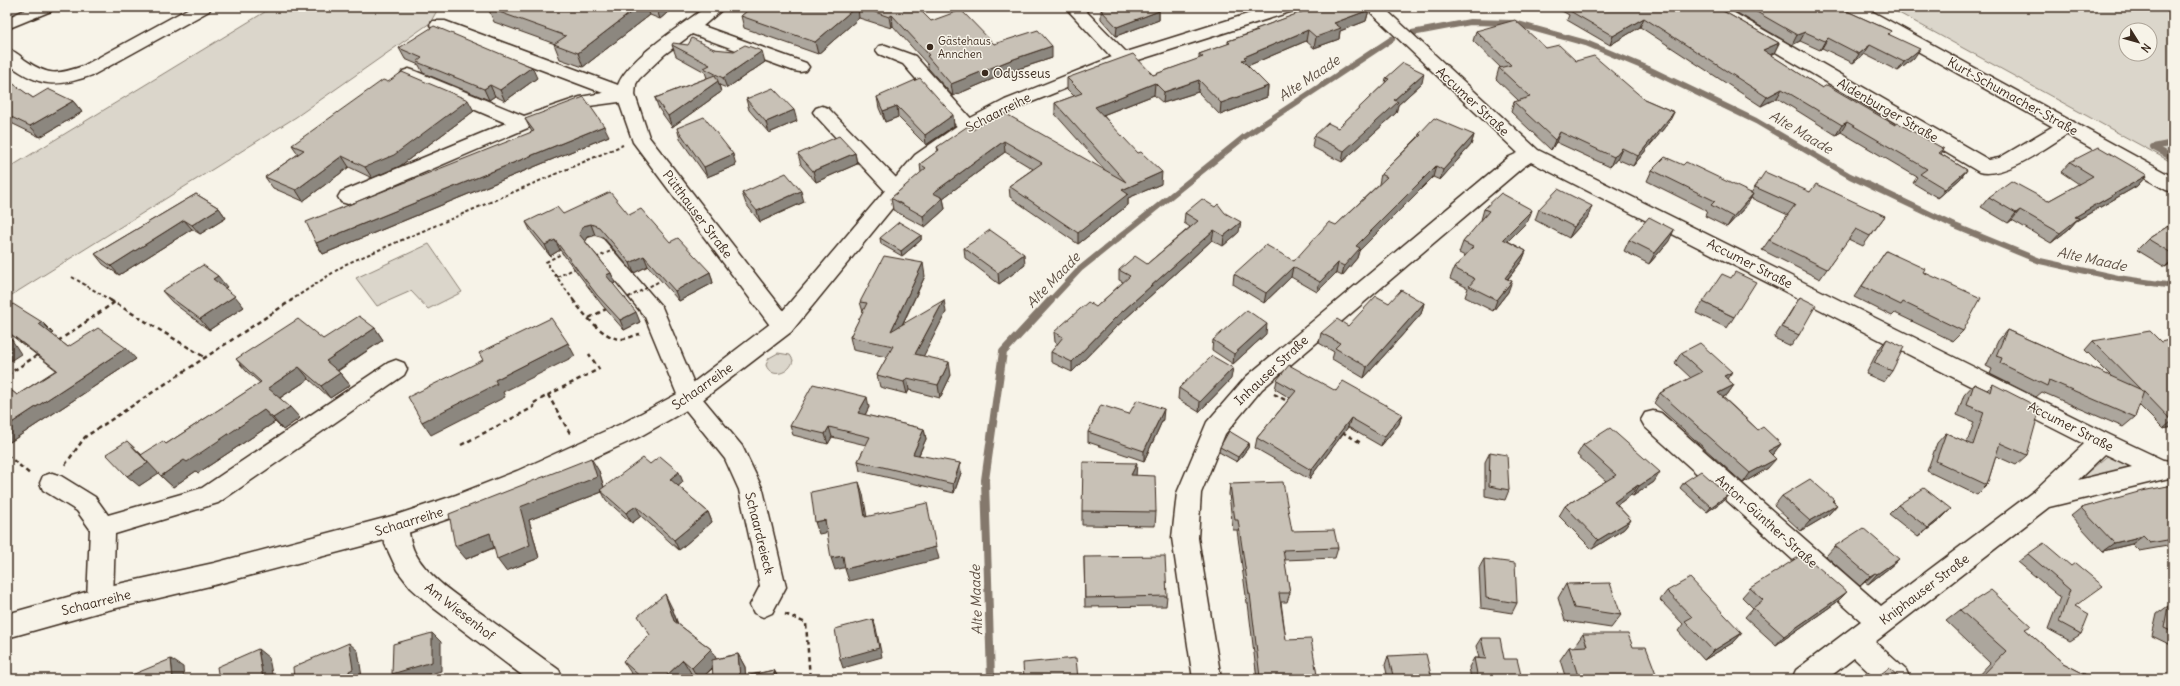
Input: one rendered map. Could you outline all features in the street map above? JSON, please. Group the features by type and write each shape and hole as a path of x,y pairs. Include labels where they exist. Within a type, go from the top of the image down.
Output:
{"street":[{"path":"7,24 45,7"},
{"path":"7,54 38,78 54,80 72,76 96,66 203,7"},
{"path":"626,95 628,84 632,76 659,50 717,7"},
{"path":"1073,7 1123,59"},
{"name":"Schaarreihe","path":"7,626 100,600 214,574 396,526 462,504 631,430 689,398 783,326 895,189 922,159 968,126 1017,101 1123,59 1287,7"},
{"name":"Accumer Straße","path":"1373,7 1531,154 2102,442 2167,469"},
{"name":"Aldenburger Straße","path":"1712,7 1986,167 2006,163 2067,126"},
{"name":"Kurt-Schumacher-Straße","path":"1852,7 2173,185"},
{"path":"439,25 626,95"},
{"path":"690,27 800,67"},
{"path":"885,50 909,60 968,126"},
{"path":"409,75 523,123"},
{"path":"348,198 523,123 586,101 626,95"},
{"name":"Pütthauser Straße","path":"626,95 640,138 783,326"},
{"path":"822,112 895,189"},
{"name":"Inhauser Straße","path":"1207,679 1186,538 1189,493 1215,429 1254,383 1516,162 1531,154"},
{"name":"Schaardreieck","path":"594,252 654,313 689,398 734,453 751,490 773,587 763,605"},
{"path":"103,527 209,496 396,369"},
{"name":"Anton-Günther-Straße","path":"1653,420 1880,622"},
{"name":"Kniphauser Straße","path":"1806,679 2043,498 2102,442"},
{"name":"Kniphauser Straße","path":"2043,498 2167,469"},
{"path":"52,483 86,504 103,527 100,600"},
{"name":"Am Wiesenhof","path":"396,526 398,544 406,562 420,580 440,598 549,679"},
{"path":"1855,642 1896,679"}],"path":[{"path":"7,455 27,474 52,483 85,437 346,264 640,138"},
{"path":"594,252 620,247"},
{"path":"567,251 546,262 589,318 608,335 621,339 660,328"},
{"path":"557,277 578,267"},
{"path":"72,277 206,358"},
{"path":"617,303 660,282"},
{"path":"52,345 115,302"},
{"path":"589,318 610,307"},
{"path":"7,375 45,350"},
{"path":"461,445 534,407 532,404 599,369 589,354"},
{"path":"1254,383 1294,405"},
{"path":"548,396 581,453"},
{"path":"1341,431 1361,443"},
{"path":"763,605 806,623 810,679"}],"shaded area":[{"path":"273,7 439,7 430,23 296,117 7,298 7,169"},
{"path":"1888,7 2173,7 2173,163"},
{"path":"429,244 462,292 428,309 411,291 377,306 356,278"},
{"path":"778,353 790,355 793,360 789,368 781,373 772,372 766,365 769,358"},
{"path":"2111,453 2132,466 2127,469 2091,480 2083,476"}],"building":[{"path":"638,7 578,53 554,44 566,36 488,8"},
{"path":"752,7 856,7 815,42 741,16"},
{"path":"861,7 917,7 931,21 961,10 994,44 1038,30 1052,46 1008,61 951,84 927,56 929,55 892,15 889,17"},
{"path":"1113,7 1155,7 1159,11 1117,27 1101,10"},
{"path":"1315,7 1365,7 1369,10 1334,23 1341,28 1316,37 1308,30 1244,57 1246,59 1242,60 1268,86 1221,103 1199,80 1164,92 1155,83 1095,107 1138,153 1141,152 1162,172 1122,190 1128,194 1078,233 1009,186 1042,163 1004,141 933,193 943,198 923,216 891,198 926,168 920,164 939,150 937,147 968,126 973,130 1001,111 1126,182 1055,103 1082,93 1067,78 1133,54 1153,75 1203,57 1199,54 1230,43 1228,41 1258,31 1256,29"},
{"path":"1575,7 1716,7 1779,43 1763,50 1822,88 1827,85 1895,125 1898,123 1944,149 1939,153 1967,170 1945,189 1920,174 1927,169 1847,122 1842,125 1782,89 1767,97 1644,18 1613,36 1570,11 1576,8"},
{"path":"1748,7 1838,7 1891,31 1888,34 1920,49 1904,62 1870,45 1859,54 1828,38 1825,41 1805,32 1797,35"},
{"path":"1515,20 1546,48 1559,45 1576,61 1594,56 1644,99 1674,112 1638,156 1622,148 1614,157 1560,132 1555,140 1514,102 1530,97 1499,68 1511,65 1476,31"},
{"path":"434,26 532,67 500,90 490,85 484,89 417,62 422,58 399,48"},
{"path":"692,38 714,49 734,51 745,45 762,51 723,78 704,68 710,65 672,45 673,43 688,45"},
{"path":"1403,63 1424,73 1394,100 1398,102 1344,151 1314,136 1328,123 1338,128 1389,79 1386,78"},
{"path":"402,72 468,100 394,155 365,167 342,156 296,190 265,177 304,150 292,145 383,80 388,82"},
{"path":"715,75 718,81 668,116 655,98"},
{"path":"920,78 953,115 925,135 897,106 883,111 877,97"},
{"path":"8,80 33,98 48,89 73,101 30,126 7,115"},
{"path":"773,88 794,110 766,122 746,99"},
{"path":"584,97 604,126 316,243 306,222 534,131 525,119"},
{"path":"704,117 733,154 704,167 677,128"},
{"path":"1434,118 1474,135 1443,170 1436,166 1356,246 1360,248 1344,266 1338,263 1320,282 1293,267 1266,293 1234,274 1266,245 1294,261 1329,222 1336,225 1387,177 1381,174 1421,135 1419,134"},
{"path":"839,136 855,153 813,171 798,154"},
{"path":"2099,147 2147,175 2075,217 2079,218 2060,233 2020,210 2016,213 1989,197 2011,181 2048,201 2093,176 2070,162"},
{"path":"1665,157 1683,165 1686,162 1753,194 1733,217 1711,205 1715,201 1652,170"},
{"path":"1765,172 1810,192 1816,184 1885,216 1870,236 1856,229 1827,269 1769,240 1795,205 1755,187"},
{"path":"786,173 801,191 757,211 742,193"},
{"path":"1558,189 1592,206 1574,227 1539,209"},
{"path":"610,192 629,215 641,209 670,242 678,238 710,272 675,291 644,256 630,263 599,227 591,224 583,226 579,234 611,273 606,275 636,312 620,320 597,295 555,240 545,245 526,222 557,207 563,214"},
{"path":"1501,193 1532,210 1503,239 1526,251 1505,278 1512,281 1497,300 1469,286 1475,279 1454,268 1473,247 1463,242 1489,211 1484,209"},
{"path":"196,194 219,208 192,225 184,220 111,266 95,254"},
{"path":"1202,199 1215,207 1218,204 1225,213 1241,222 1224,236 1214,230 1115,318 1072,362 1051,352 1063,337 1054,332 1088,302 1096,307 1130,276 1119,270 1135,256 1147,264 1198,221 1185,213"},
{"path":"1649,217 1674,230 1655,253 1629,240"},
{"path":"899,222 921,235 901,251 880,238"},
{"path":"2173,223 2173,254 2148,239"},
{"path":"990,230 1024,254 998,273 964,248"},
{"path":"1886,251 1925,269 1923,272 1981,298 1963,331 1903,302 1901,305 1862,286"},
{"path":"884,256 923,263 891,331 944,300 915,354 949,362 938,385 907,378 904,382 877,375 893,346 850,337 867,303 860,302"},
{"path":"203,265 218,276 213,279 235,296 200,319 162,291"},
{"path":"1735,272 1756,282 1734,317 1703,302 1722,274 1731,278"},
{"path":"1401,290 1424,303 1367,367 1335,348 1340,343 1321,333 1337,319 1348,326 1376,296 1389,303"},
{"path":"1800,297 1816,305 1799,335 1782,327"},
{"path":"13,304 42,322 39,324 68,347 98,328 126,348 7,426 7,387 17,395 57,370 7,331 7,308"},
{"path":"1247,310 1267,324 1234,354 1213,340"},
{"path":"359,316 375,328 326,361 340,373 321,386 299,367 268,388 290,407 273,418 264,410 187,462 184,460 161,476 141,455 163,441 166,444 261,382 236,359 298,319 323,339"},
{"path":"551,318 568,343 495,380 497,384 422,422 408,397 483,360 479,353"},
{"path":"2007,330 2144,391 2135,417 2049,380 2047,386 2000,363 2002,358 1996,356"},
{"path":"2150,331 2161,342 2173,339 2173,421 2093,341"},
{"path":"1887,339 1904,347 1892,371 1874,363"},
{"path":"1700,343 1732,372 1724,376 1734,385 1718,393 1758,430 1763,427 1781,444 1768,451 1776,459 1750,473 1660,393 1702,372 1681,353"},
{"path":"1212,356 1233,368 1200,402 1179,388"},
{"path":"1289,365 1336,391 1343,381 1402,414 1384,437 1351,418 1311,470 1257,438 1296,391 1277,380"},
{"path":"813,384 867,397 858,413 924,429 913,454 960,463 953,484 858,461 870,437 829,427 825,434 790,426"},
{"path":"1974,384 1991,392 1993,384 2040,408 2027,455 2000,443 1987,485 1936,461 1946,433 1973,445 1984,412 1967,405"},
{"path":"1137,400 1164,409 1144,451 1088,432 1101,405 1129,414"},
{"path":"1610,428 1660,472 1614,502 1631,520 1598,540 1565,506 1616,475 1583,445"},
{"path":"1229,431 1249,443 1238,457 1220,447"},
{"path":"127,441 148,463 127,476 106,454"},
{"path":"1490,452 1507,455 1509,490 1489,486"},
{"path":"660,456 679,472 670,479 708,512 674,540 636,506 626,513 600,490 643,458 650,464"},
{"path":"591,458 597,477 520,507 530,545 497,559 490,533 455,546 449,514"},
{"path":"1083,462 1137,463 1131,475 1155,476 1156,512 1082,511"},
{"path":"1701,471 1728,495 1711,507 1684,482"},
{"path":"1810,479 1834,500 1832,501 1837,505 1810,521 1782,496"},
{"path":"859,482 865,517 927,503 936,547 845,569 843,556 831,558 825,520 815,522 811,492"},
{"path":"1283,482 1292,531 1334,530 1338,548 1283,550 1290,593 1279,593 1286,640 1311,639 1317,675 1260,677 1250,594 1238,520 1235,520 1230,484"},
{"path":"2173,485 2173,539 2150,543 2143,536 2114,543 2081,508 2142,491"},
{"path":"1924,488 1951,509 1928,528 1898,505"},
{"path":"1863,528 1899,559 1877,574 1875,573 1870,576 1835,546"},
{"path":"2044,543 2071,566 2075,563 2103,586 2075,606 2089,614 2081,634 2059,622 2070,590 2028,554"},
{"path":"1803,554 1847,592 1784,636 1753,608 1763,600 1750,588"},
{"path":"1165,556 1167,596 1085,598 1084,557"},
{"path":"1484,559 1515,563 1517,603 1486,598"},
{"path":"1690,578 1742,633 1713,651 1685,621 1692,617 1667,591"},
{"path":"1610,583 1621,615 1574,608 1566,584"},
{"path":"1991,590 2031,626 2025,629 2063,663 2094,679 1979,679 2006,651 1960,610"},
{"path":"665,594 674,621 711,649 692,668 683,660 663,679 643,679 623,661 650,635 638,616"},
{"path":"2168,606 2173,608 2173,632 2164,628"},
{"path":"873,619 879,648 840,659 835,629"},
{"path":"432,633 432,662 392,674 393,644"},
{"path":"1583,634 1628,634 1633,647 1646,647 1658,679 1579,679 1569,647 1587,646"},
{"path":"1481,638 1500,638 1504,659 1517,659 1522,679 1478,679 1474,658 1486,659"},
{"path":"349,643 353,669 349,671 349,679 294,679 293,667"},
{"path":"258,649 263,679 219,679 217,667"},
{"path":"738,654 740,678 774,670 775,679 713,679 712,660"},
{"path":"1426,654 1432,679 1394,679 1388,656"},
{"path":"1076,658 1078,679 1024,679 1023,663"},
{"path":"171,659 173,679 122,679"},
{"path":"1889,668 1901,679 1874,679"}],"waterway":[{"name":"Alte Maade","path":"1412,33 1470,22 1514,23 1586,43 1644,67 1756,121 1850,176 1955,226 2040,261 2118,278 2173,286"},
{"name":"Alte Maade","path":"1050,301 1080,269 1244,137 1392,39"},
{"name":"Alte Maade","path":"2173,143 2153,147 2173,158"},
{"name":"Alte Maade","path":"991,679 985,480 1003,352 1051,300"}],"place":[{"name":"Gästehaus Annchen","path":"930,47"},
{"name":"Odysseus","path":"985,73"}]}
